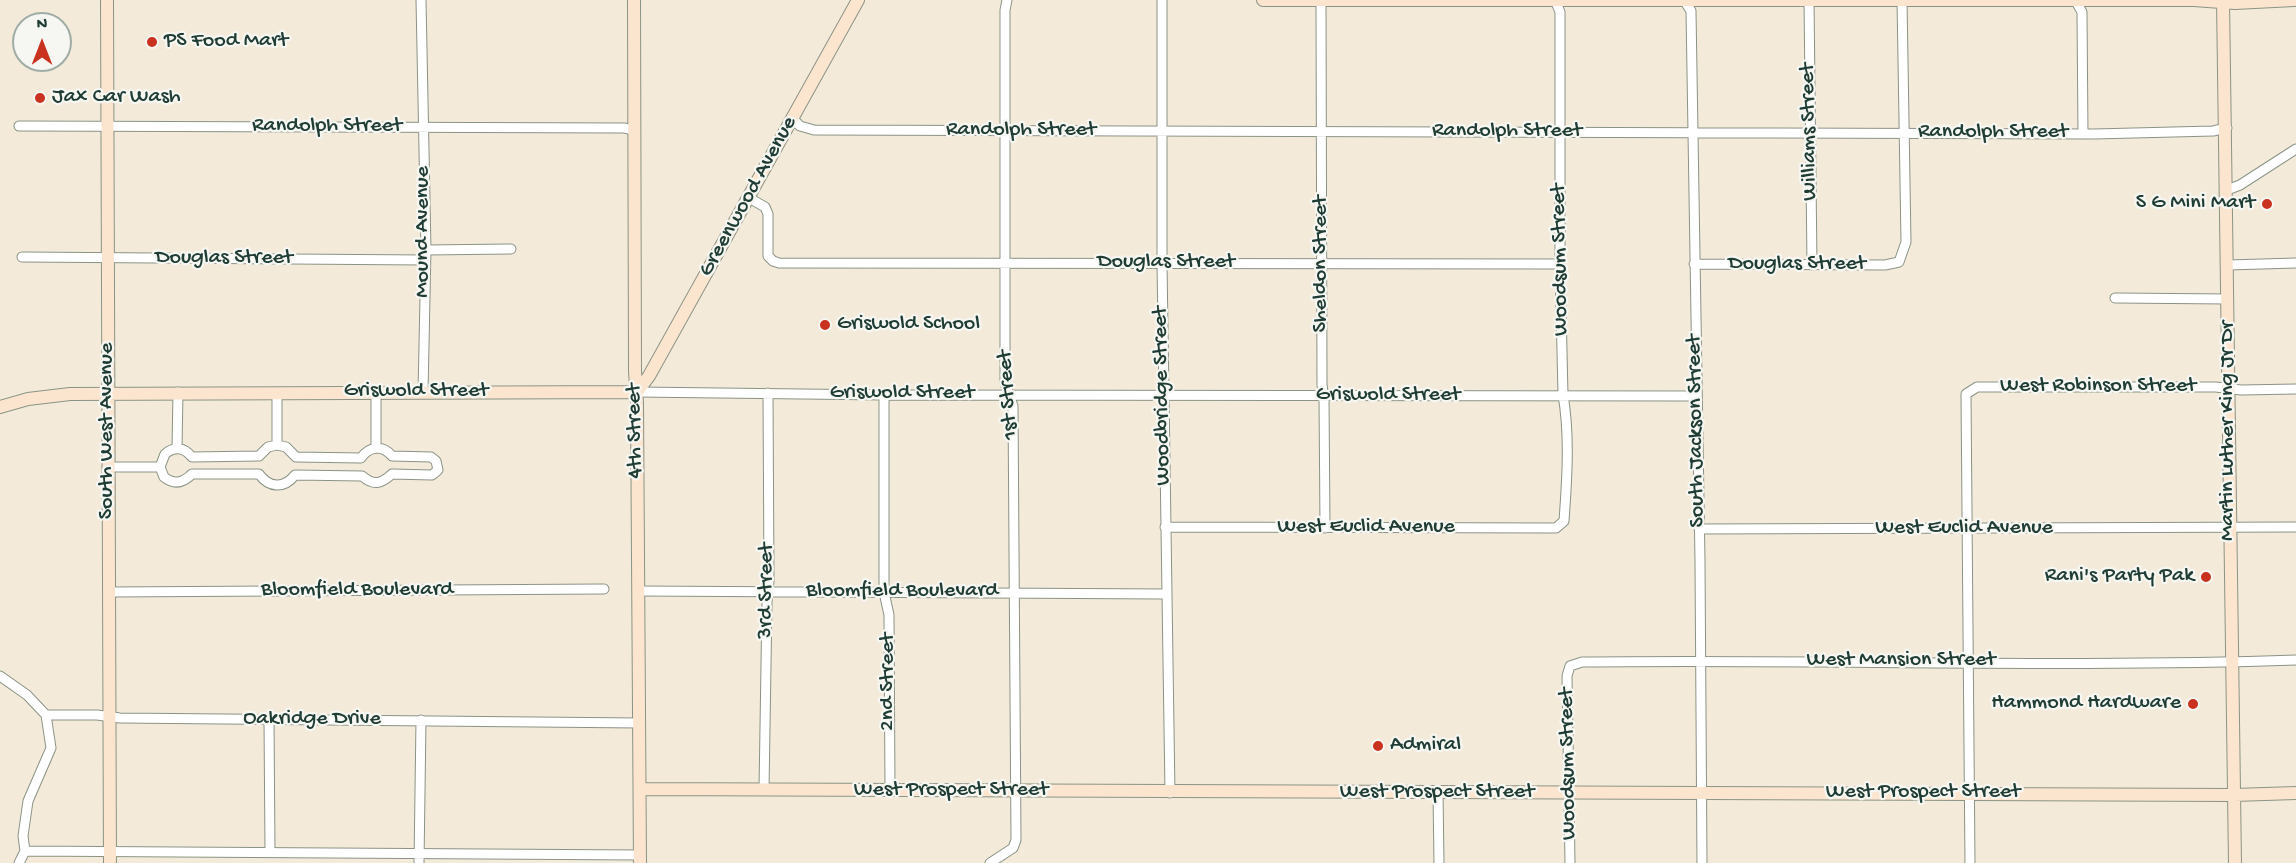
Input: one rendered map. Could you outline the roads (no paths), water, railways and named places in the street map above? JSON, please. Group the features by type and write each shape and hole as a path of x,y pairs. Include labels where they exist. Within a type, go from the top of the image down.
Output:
{"street":[{"name":"South West Avenue","path":"107,0 110,857"},
{"name":"Mound Avenue","path":"421,0 425,255 423,392"},
{"name":"4th Street","path":"634,0 634,371 637,392 640,859"},
{"name":"Greenwood Avenue","path":"637,392 649,376 858,0"},
{"name":"1st Street","path":"990,863 1013,848 1016,840 1013,406 1005,383 1005,10 1007,0"},
{"name":"Woodbridge Street","path":"1162,0 1162,263 1170,793"},
{"path":"1263,0 2294,0"},
{"name":"Sheldon Street","path":"1321,1 1322,385 1325,528"},
{"name":"Woodsum Street","path":"1555,1 1560,12 1560,264 1563,395 1566,411 1564,521"},
{"name":"South Jackson Street","path":"1685,1 1691,12 1702,863"},
{"name":"Williams Street","path":"1809,1 1812,265"},
{"path":"1902,1 1905,133"},
{"path":"2075,1 2082,12 2083,134"},
{"name":"Martin Luther King Jr Dr","path":"2223,1 2235,863"},
{"name":"Randolph Street","path":"792,118 800,126 814,130 2083,134 2213,131 2226,128"},
{"name":"Randolph Street","path":"19,126 624,128 634,130"},
{"name":"Douglas Street","path":"1694,264 1885,265 1899,262 1906,242 1905,133"},
{"path":"2227,190 2240,185 2296,149"},
{"name":"Douglas Street","path":"749,198 765,207 768,214 768,256 773,261 1560,264"},
{"name":"Douglas Street","path":"22,257 109,259 425,255 511,249"},
{"path":"2228,265 2296,263"},
{"path":"2115,298 2228,299"},
{"name":"West Robinson Street","path":"1966,529 1965,398 1968,391 1977,387 2296,389"},
{"path":"177,448 178,392"},
{"name":"Griswold Street","path":"0,407 48,396 178,392 1696,396"},
{"path":"376,392 376,448"},
{"path":"277,393 277,445"},
{"name":"3rd Street","path":"764,790 768,591 768,393"},
{"name":"2nd Street","path":"884,395 884,591 889,615 890,791"},
{"path":"277,445 286,447 296,457 297,469 295,475 285,484 276,486 264,481 259,474 257,463 259,456 268,447 277,445"},
{"path":"177,448 185,450 192,457 194,469 186,480 177,483 164,477 160,467 165,454 177,448"},
{"path":"369,449 384,449 392,456 395,465 392,474 383,482 369,482 362,476 359,464 369,449"},
{"path":"192,457 259,456"},
{"path":"392,456 431,457 436,460 438,466 438,470 432,475 392,474"},
{"path":"296,457 361,458"},
{"path":"107,467 160,467"},
{"path":"192,474 259,474"},
{"path":"295,475 362,476"},
{"name":"West Euclid Avenue","path":"1165,527 1556,528 1564,521"},
{"name":"West Euclid Avenue","path":"1699,529 2296,527"},
{"path":"1966,529 1970,863"},
{"name":"Bloomfield Boulevard","path":"109,592 604,590"},
{"name":"Bloomfield Boulevard","path":"638,591 1166,594"},
{"name":"West Mansion Street","path":"1570,666 1582,662 1699,660 2233,662 2296,660"},
{"name":"Woodsum Street","path":"1570,666 1567,676 1566,717 1570,794 1570,863"},
{"path":"0,676 27,695 46,715 51,748 28,801 23,836 25,851 19,863"},
{"name":"Oakridge Drive","path":"46,715 269,720 639,723"},
{"path":"269,720 270,852"},
{"path":"418,863 422,720"},
{"name":"West Prospect Street","path":"640,789 1570,794 2234,795 2296,793"},
{"path":"1438,792 1439,863"},
{"path":"25,851 110,857 270,852 420,853 640,859"}],"place":[{"name":"PS Food Mart","path":"152,42"},
{"name":"Jax Car Wash","path":"40,98"},
{"name":"S G Mini Mart","path":"2267,204"},
{"name":"Griswold School","path":"825,325"},
{"name":"Rani's Party Pak","path":"2206,577"},
{"name":"Hammond Hardware","path":"2193,704"},
{"name":"Admiral","path":"1378,746"}]}
